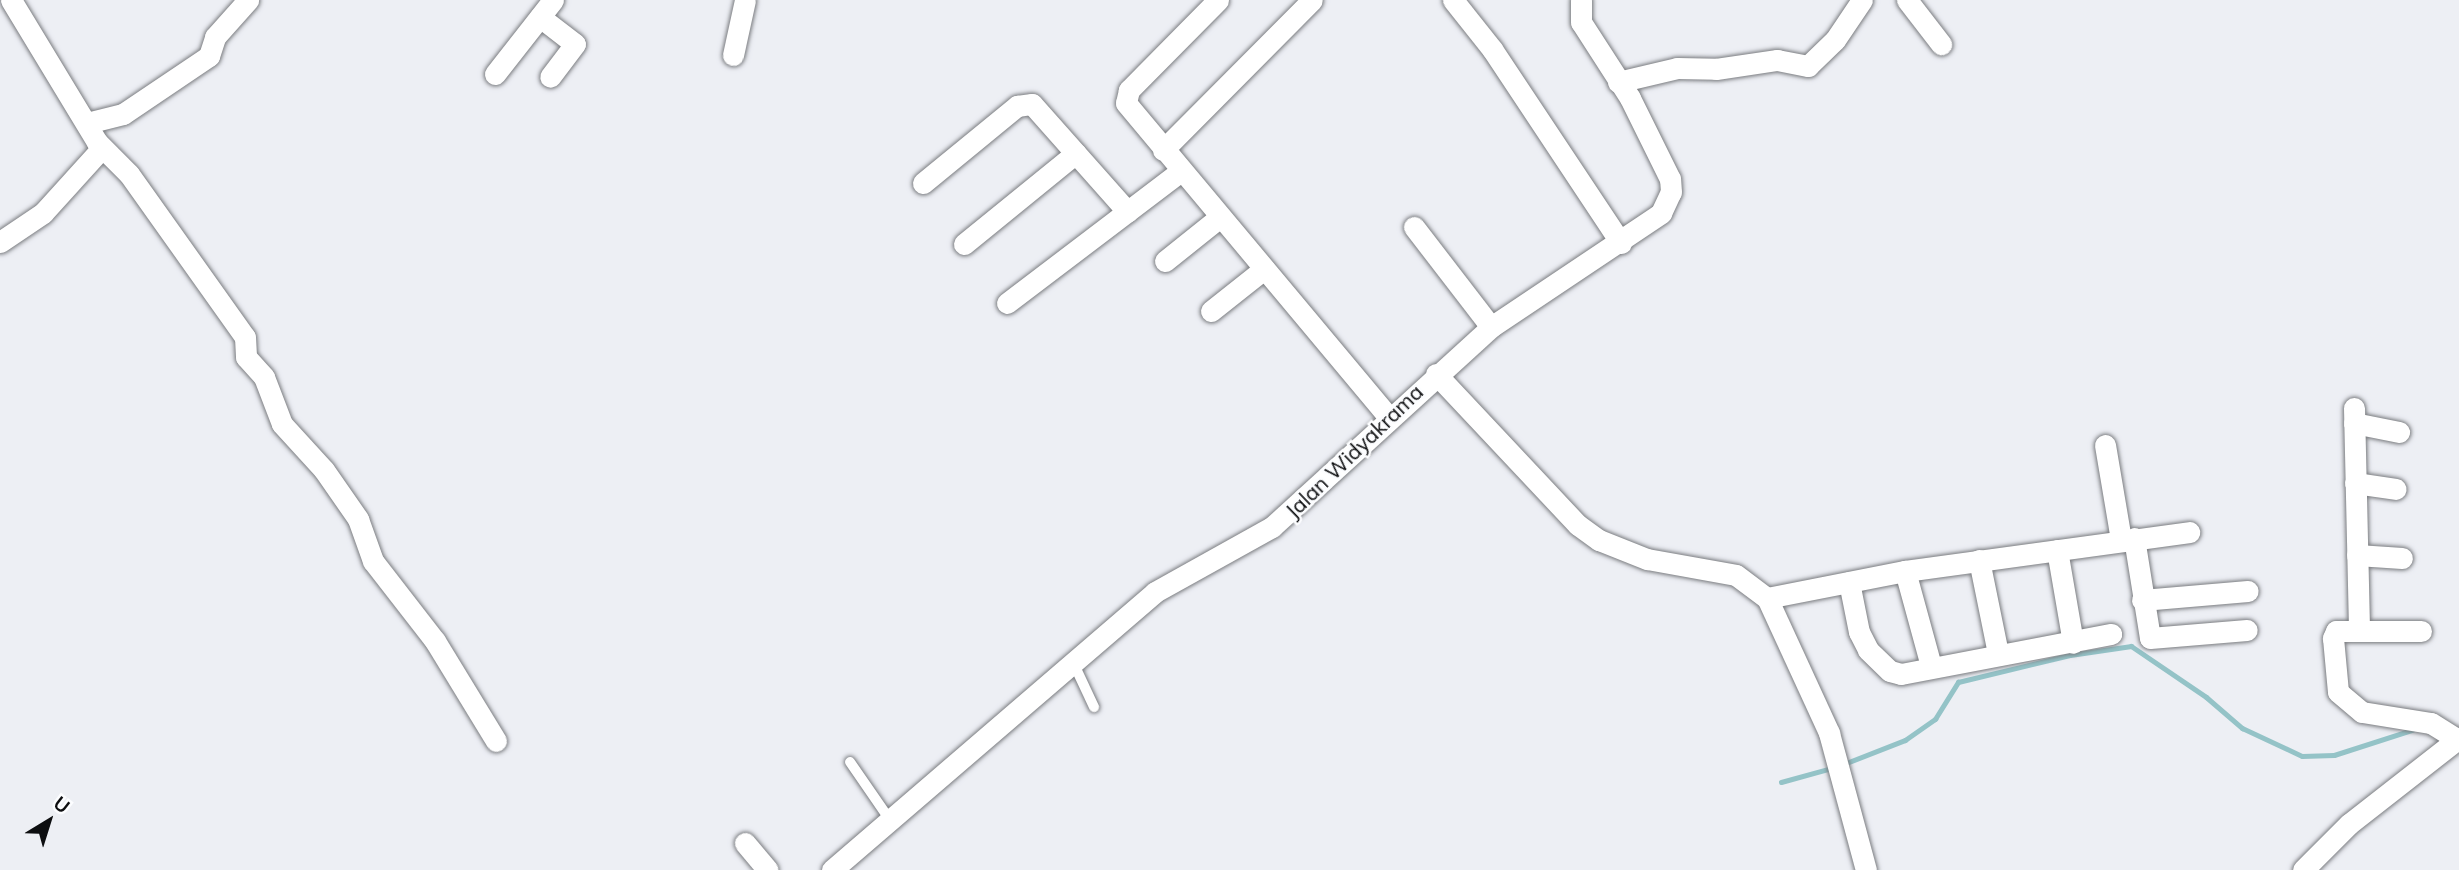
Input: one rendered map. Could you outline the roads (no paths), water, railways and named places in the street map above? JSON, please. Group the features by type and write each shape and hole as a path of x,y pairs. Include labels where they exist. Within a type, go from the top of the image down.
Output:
{"street":[{"path":"0,3 8,0 102,148 129,174 245,337 246,357 264,377 282,424 324,470 358,519 373,561 435,641 496,741"},
{"path":"87,123 123,114 187,72 214,50 215,37 248,0"},
{"path":"495,74 553,0"},
{"path":"733,55 745,0"},
{"path":"1218,0 1126,96 1129,110 1389,418"},
{"path":"1163,150 1312,0"},
{"path":"1453,0 1500,59 1621,243"},
{"name":"Jalan Widyakrama","path":"832,870 1072,660 1174,579 1272,527 1436,374 1491,327 1654,221 1671,192 1658,153 1581,22 1580,0"},
{"path":"1618,82 1677,68 1716,69 1777,60 1808,66 1835,40 1862,0"},
{"path":"1907,0 1941,44"},
{"path":"540,17 575,44 550,77"},
{"path":"923,183 1024,103 1032,104 1128,212"},
{"path":"0,242 43,213 102,148"},
{"path":"964,244 1076,153"},
{"path":"1007,303 1181,171"},
{"path":"1165,261 1220,217"},
{"path":"1414,227 1491,327"},
{"path":"1211,311 1264,270"},
{"path":"1436,374 1556,507 1588,533 1647,559 1736,575 1767,598 1839,763 1866,870"},
{"path":"2359,630 2354,416 2399,432"},
{"path":"2105,444 2142,600 2147,636 2152,639 2248,630"},
{"path":"2355,483 2396,489"},
{"path":"1767,598 1905,571 2189,532"},
{"path":"2057,550 2073,643"},
{"path":"2357,555 2402,558"},
{"path":"1979,560 1998,653"},
{"path":"1905,571 1931,666"},
{"path":"1849,582 1859,632 1879,663 1901,674 1998,653 2073,643 2111,634"},
{"path":"2142,600 2248,591"},
{"path":"2303,870 2349,824 2452,743 2431,723 2362,712 2346,702 2338,692 2333,638 2336,631 2421,631"},
{"path":"745,843 768,870"}],"lane":[{"path":"1072,660 1094,707"},
{"path":"850,762 890,820"}],"waterway":[{"path":"1841,765 1905,740 1935,719 1958,682 2070,655 2131,646 2206,697 2242,728 2302,756 2334,755 2412,730"},
{"path":"1781,782 1832,768"}]}
